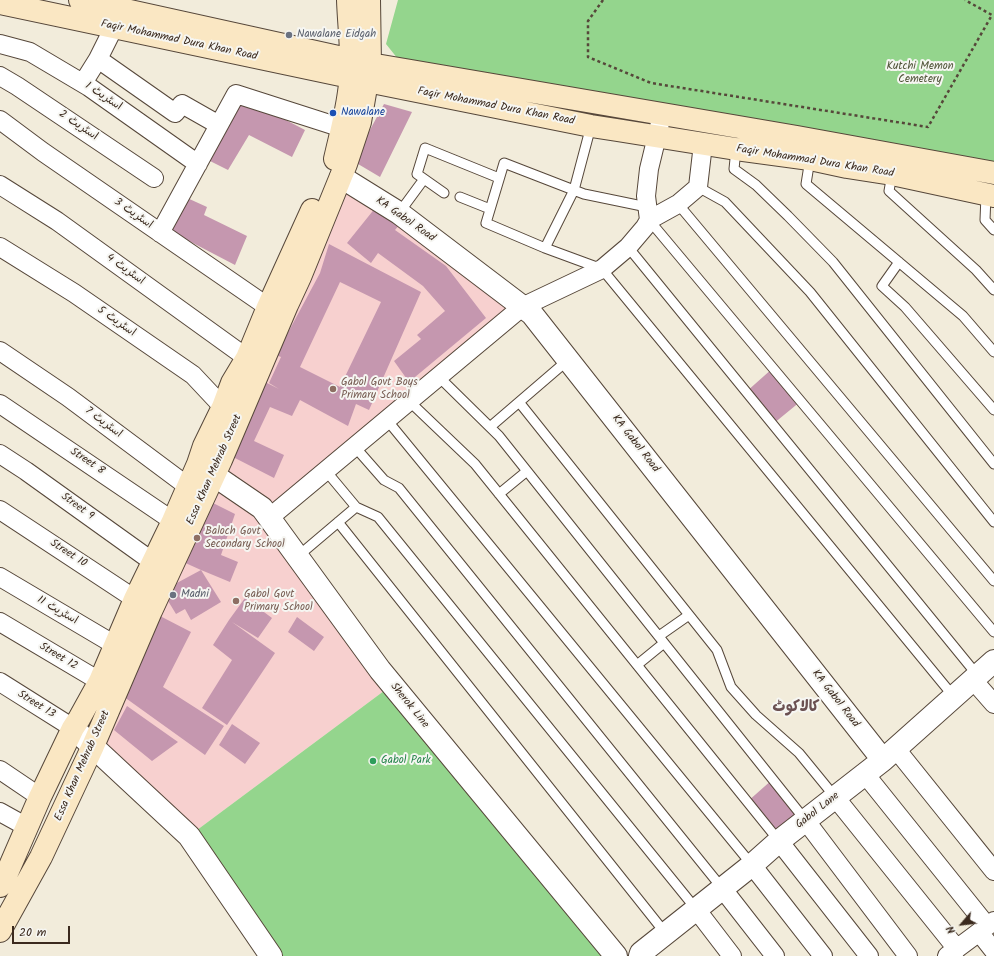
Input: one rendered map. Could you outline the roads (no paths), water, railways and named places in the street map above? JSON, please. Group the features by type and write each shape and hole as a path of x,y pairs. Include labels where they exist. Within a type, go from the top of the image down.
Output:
{"main road":[{"name":"Faqir Mohammad Dura Khan Road","path":"80,0 524,112 591,126 892,174 990,195"},
{"path":"348,0 360,70"},
{"path":"360,70 369,0"},
{"name":"Faqir Mohammad Dura Khan Road","path":"0,3 114,27 360,70 526,91 797,137 994,173"},
{"name":"Essa Khan Mehrab Street","path":"2,876 27,827 73,728 108,686 151,611 196,492 287,305 293,274 334,163 349,92 360,70"},
{"name":"Essa Khan Mehrab Street","path":"206,470 204,446 223,407 232,383 247,358 268,307 293,274 346,164 360,122 360,70"},
{"path":"524,112 526,91"},
{"name":"Essa Khan Mehrab Street","path":"0,930 41,857 93,746 108,686 115,645 135,599 173,521 196,492"}],"street":[{"path":"83,83 98,59 114,27"},
{"name":"اسٹریٹ 1","path":"0,44 30,52 83,83 198,164"},
{"path":"98,59 176,113 182,104 219,125"},
{"name":"اسٹریٹ 2","path":"0,76 154,178"},
{"path":"160,233 236,94 342,128"},
{"path":"269,518 522,307 602,269 628,248 645,227 648,214 646,196 649,169 661,114"},
{"name":"اسٹریٹ 3","path":"0,120 49,156 268,307"},
{"path":"648,214 678,204 698,187 703,144"},
{"name":"KA Gabol Road","path":"340,177 399,213 532,314 890,754"},
{"name":"اسٹریٹ 4","path":"0,185 56,221 247,358"},
{"name":"اسٹریٹ 5","path":"0,247 74,293 193,375 223,407"},
{"name":"اسٹریٹ 7","path":"0,351 68,397 196,492"},
{"name":"Street 8","path":"0,404 173,521"},
{"name":"Street 9","path":"0,454 26,470 153,562"},
{"name":"Sherok Line","path":"206,470 262,508 380,670 616,956"},
{"name":"Street 10","path":"0,510 135,599"},
{"name":"اسٹریٹ 11","path":"0,577 115,645"},
{"name":"Street 12","path":"0,622 108,686"},
{"name":"Gabol Lane","path":"640,956 641,953 890,754 994,661"},
{"path":"975,678 994,704"},
{"name":"Street 13","path":"0,682 73,728"},
{"path":"73,728 189,836 271,956"},
{"path":"890,754 994,871"},
{"path":"0,770 40,797"},
{"path":"866,774 987,926 994,951"},
{"path":"836,797 952,952 987,926"},
{"path":"0,812 27,827"},
{"path":"806,821 908,956"},
{"path":"779,842 869,956"},
{"path":"752,865 823,956"},
{"path":"722,888 775,956"},
{"path":"696,909 732,956"}],"lane":[{"path":"545,248 574,190 591,126"},
{"path":"444,193 417,174 425,148 499,178"},
{"path":"736,149 734,169 761,190 833,262 994,464"},
{"path":"810,160 806,184 963,316 994,352"},
{"path":"954,697 602,269 545,248 486,223 504,163 584,194 648,214 994,632"},
{"path":"892,174 888,191 976,270 994,290"},
{"path":"399,213 424,179"},
{"path":"698,187 725,202 810,292 994,522"},
{"path":"990,195 985,220 994,230"},
{"path":"460,197 490,209"},
{"path":"678,204 994,581"},
{"path":"628,248 975,678"},
{"path":"898,262 882,286 905,307 994,410"},
{"path":"490,427 568,360"},
{"path":"439,377 499,436 806,821"},
{"path":"410,401 475,464 779,842"},
{"path":"519,402 717,650 731,687 756,715 799,753 836,797"},
{"path":"387,420 752,865"},
{"path":"355,447 384,480 399,488 722,888"},
{"path":"326,471 356,507 378,516 696,909"},
{"path":"499,494 527,471"},
{"path":"297,557 356,507"},
{"path":"338,522 666,934"},
{"path":"637,665 689,615"}],"place":[{"name":"Nawalane Eidgah","path":"289,35"},
{"name":"Nawalane","path":"333,113"},
{"name":"Gabol Govt Boys Primary School","path":"333,389"},
{"name":"Baloch Govt Secondary School","path":"197,538"},
{"name":"Madni","path":"173,595"},
{"name":"Gabol Govt Primary School","path":"236,601"},
{"name":"Gabol Park","path":"373,761"}],"district":[{"name":"کالاکوٹ","path":"796,708"}],"park label":[{"name":"Kutchi Memon Cemetery","path":"920,73"}]}
